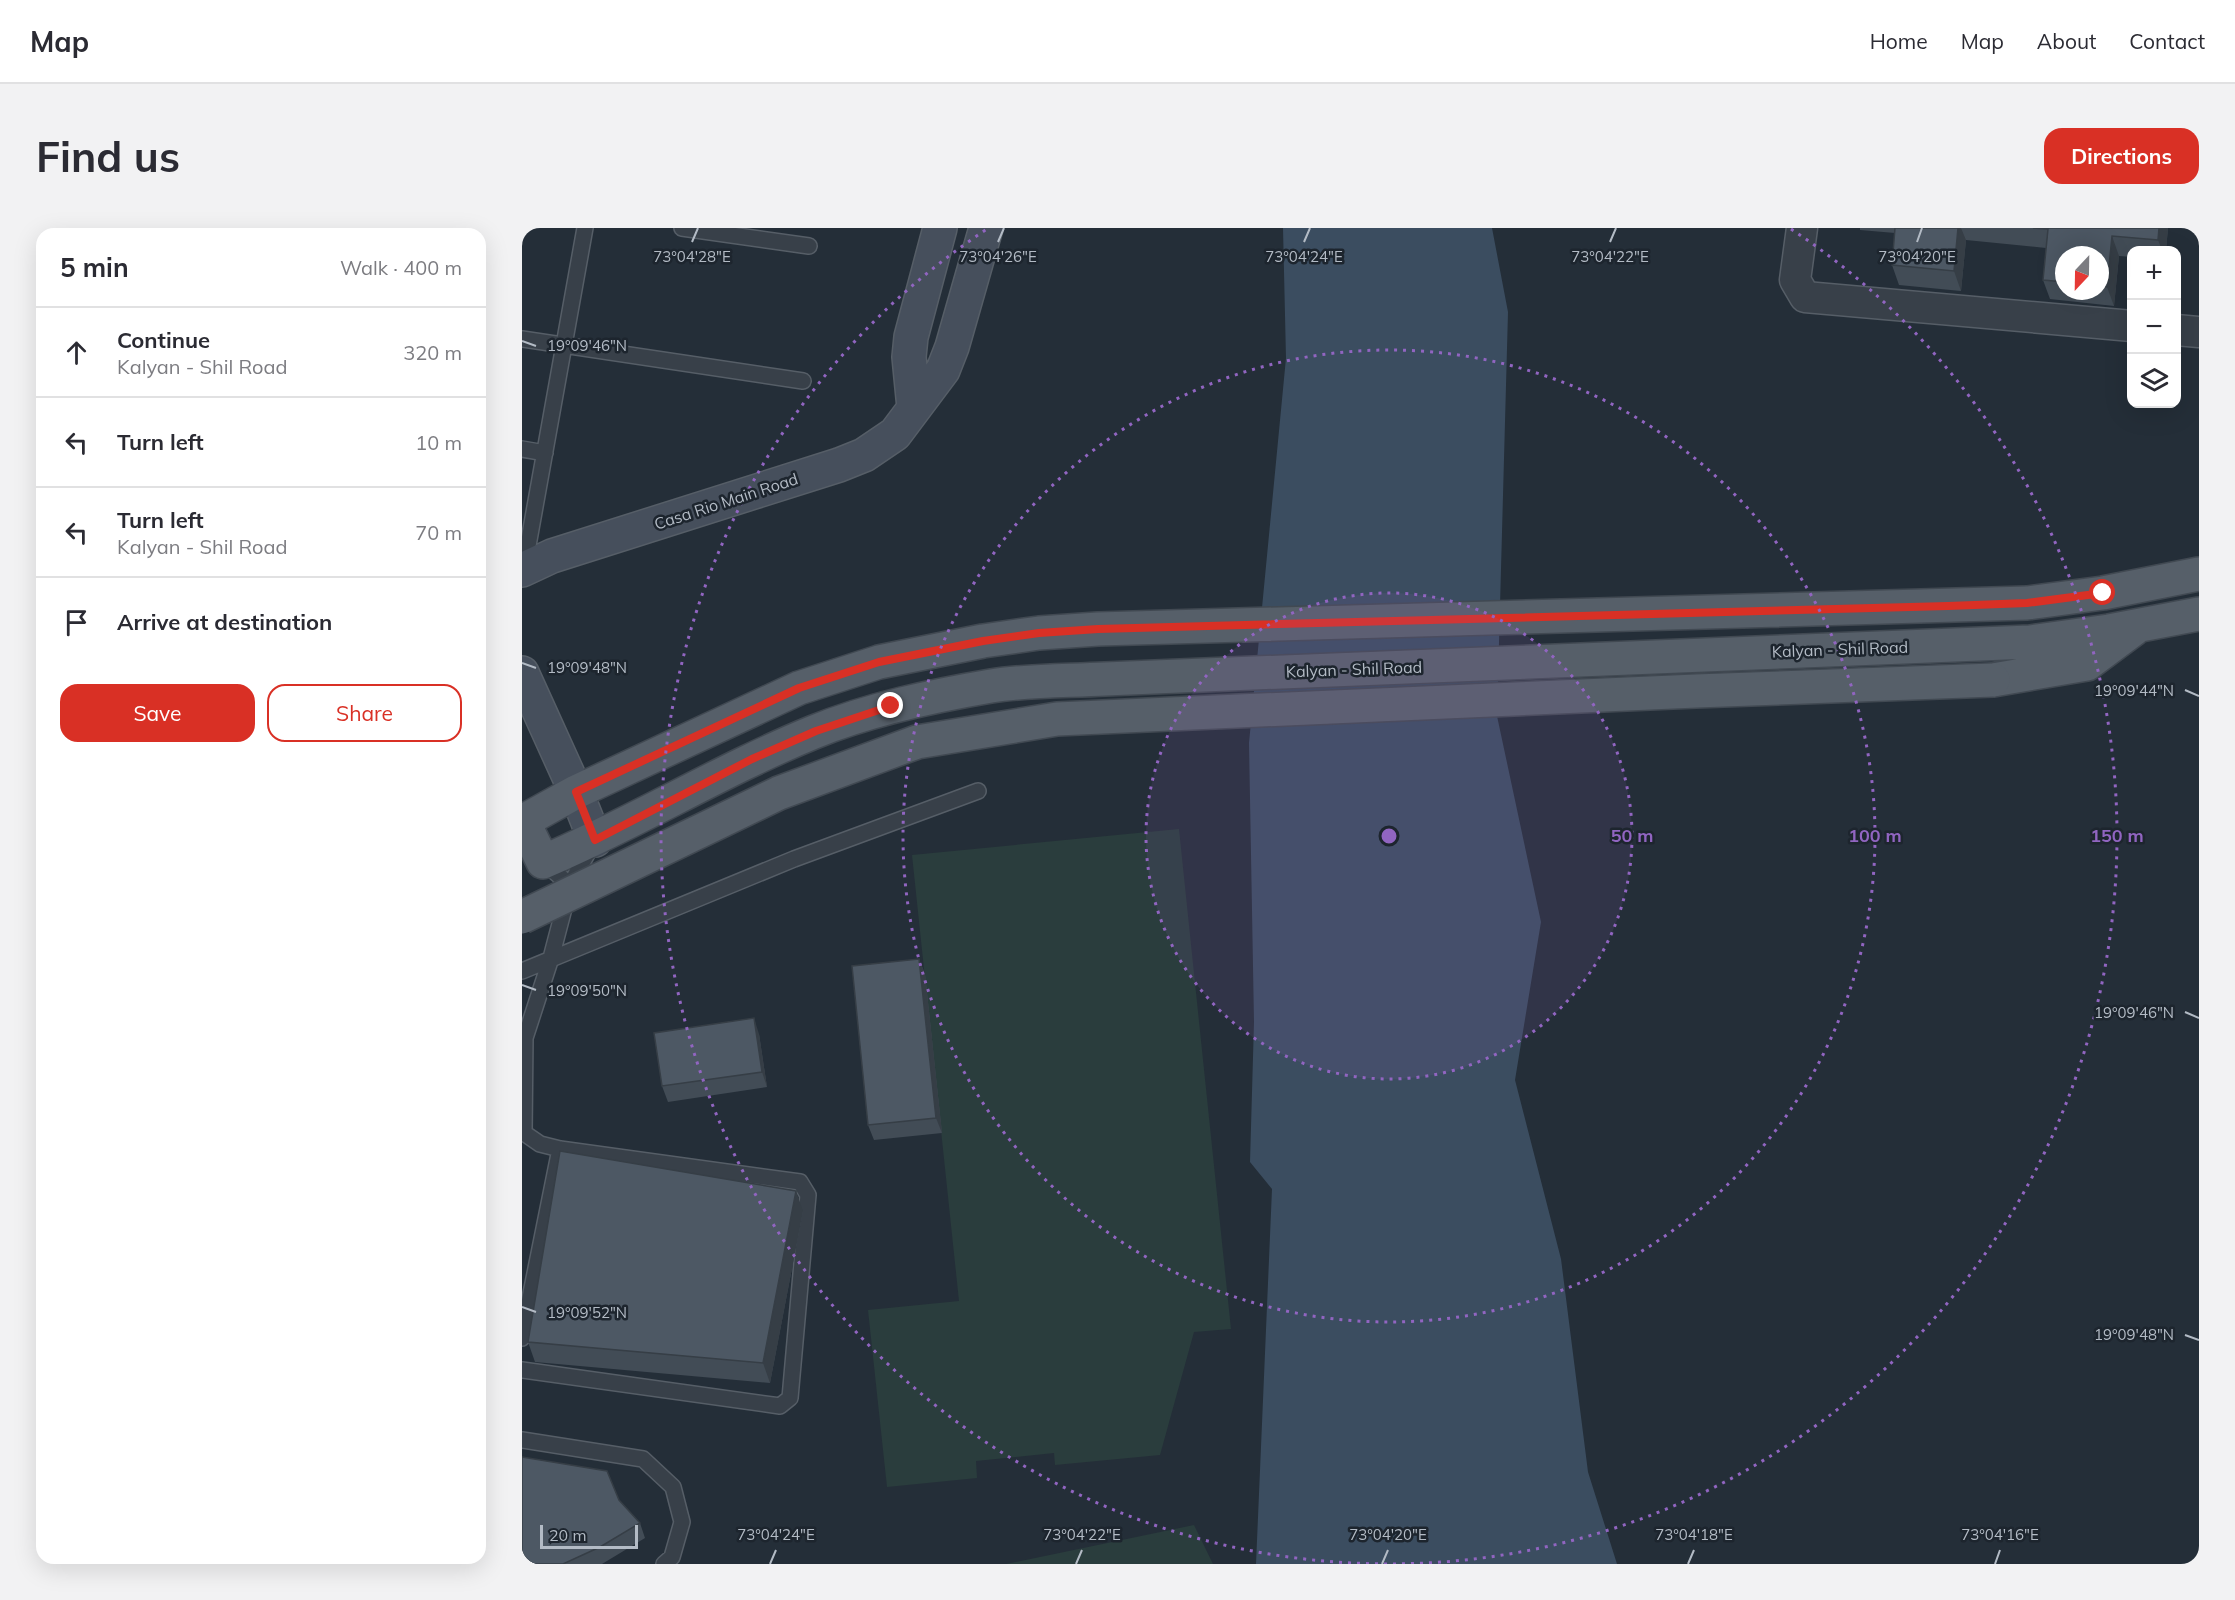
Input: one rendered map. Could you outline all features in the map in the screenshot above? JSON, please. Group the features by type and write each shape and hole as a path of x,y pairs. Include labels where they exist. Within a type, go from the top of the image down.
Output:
{"main road":[{"path":"543,862 522,821 576,792 799,688 879,662 983,641 1039,633 1098,629 2027,603 2103,593 2190,576 2195,615"},
{"name":"Kalyan - Shil Road","path":"543,862 595,840 752,759 816,731 891,706 992,686 1105,679 2030,642 2195,615"},
{"path":"522,916 779,793 917,742 1046,721 1696,691 1993,680 2087,664 2138,626"}],"street":[{"path":"914,408 909,357 911,337 940,228"},
{"name":"Casa Rio Main Road","path":"523,569 552,556 839,465 864,455 895,434 943,370 952,347 986,228"},
{"path":"1802,228 1795,280 1805,297 2127,326"},
{"path":"2181,330 2199,332"},
{"path":"522,673 576,792 595,840"}],"lane":[{"path":"523,569 585,228"},
{"path":"681,228 809,246"},
{"path":"522,339 803,381"},
{"path":"522,449 545,453"},
{"path":"522,971 794,859 978,790"},
{"path":"522,1370 780,1406 790,1398 808,1195 800,1182 560,1149 540,1144 524,1133 524,1038 551,958 570,885 595,840"},
{"path":"543,862 570,885"},
{"path":"522,1338 560,1149"},
{"path":"522,1440 643,1459 673,1487 682,1522 672,1557 664,1564"}],"shaded area":[{"path":"1179,829 1231,1329 1194,1332 1160,1455 1055,1465 1054,1453 976,1461 977,1478 887,1487 868,1310 959,1301 912,855"},
{"path":"1194,1525 1213,1564 1006,1564"}],"water":[{"path":"1283,228 1492,228 1508,312 1497,716 1541,922 1515,1080 1561,1259 1588,1472 1617,1564 1256,1564 1272,1189 1250,1162 1254,1022 1249,743 1286,358"}],"building":[{"path":"1895,228 1958,228 1954,271 1892,265"},
{"path":"2033,228 2159,228 2158,240 2112,236 2109,267 2109,246 2055,246 2055,281 2043,280 2048,229"},
{"path":"919,959 936,1118 868,1125 852,966"},
{"path":"754,1018 762,1072 662,1086 654,1033"},
{"path":"560,1151 796,1191 763,1363 528,1342"},
{"path":"522,1457 607,1471 619,1500 640,1523 600,1547 563,1564 522,1564"}],"route":[{"path":"891,706 816,731 752,759 595,840 576,792 799,688 879,662 983,641 1039,633 1098,629 1948,606 2027,603 2103,593"}]}
